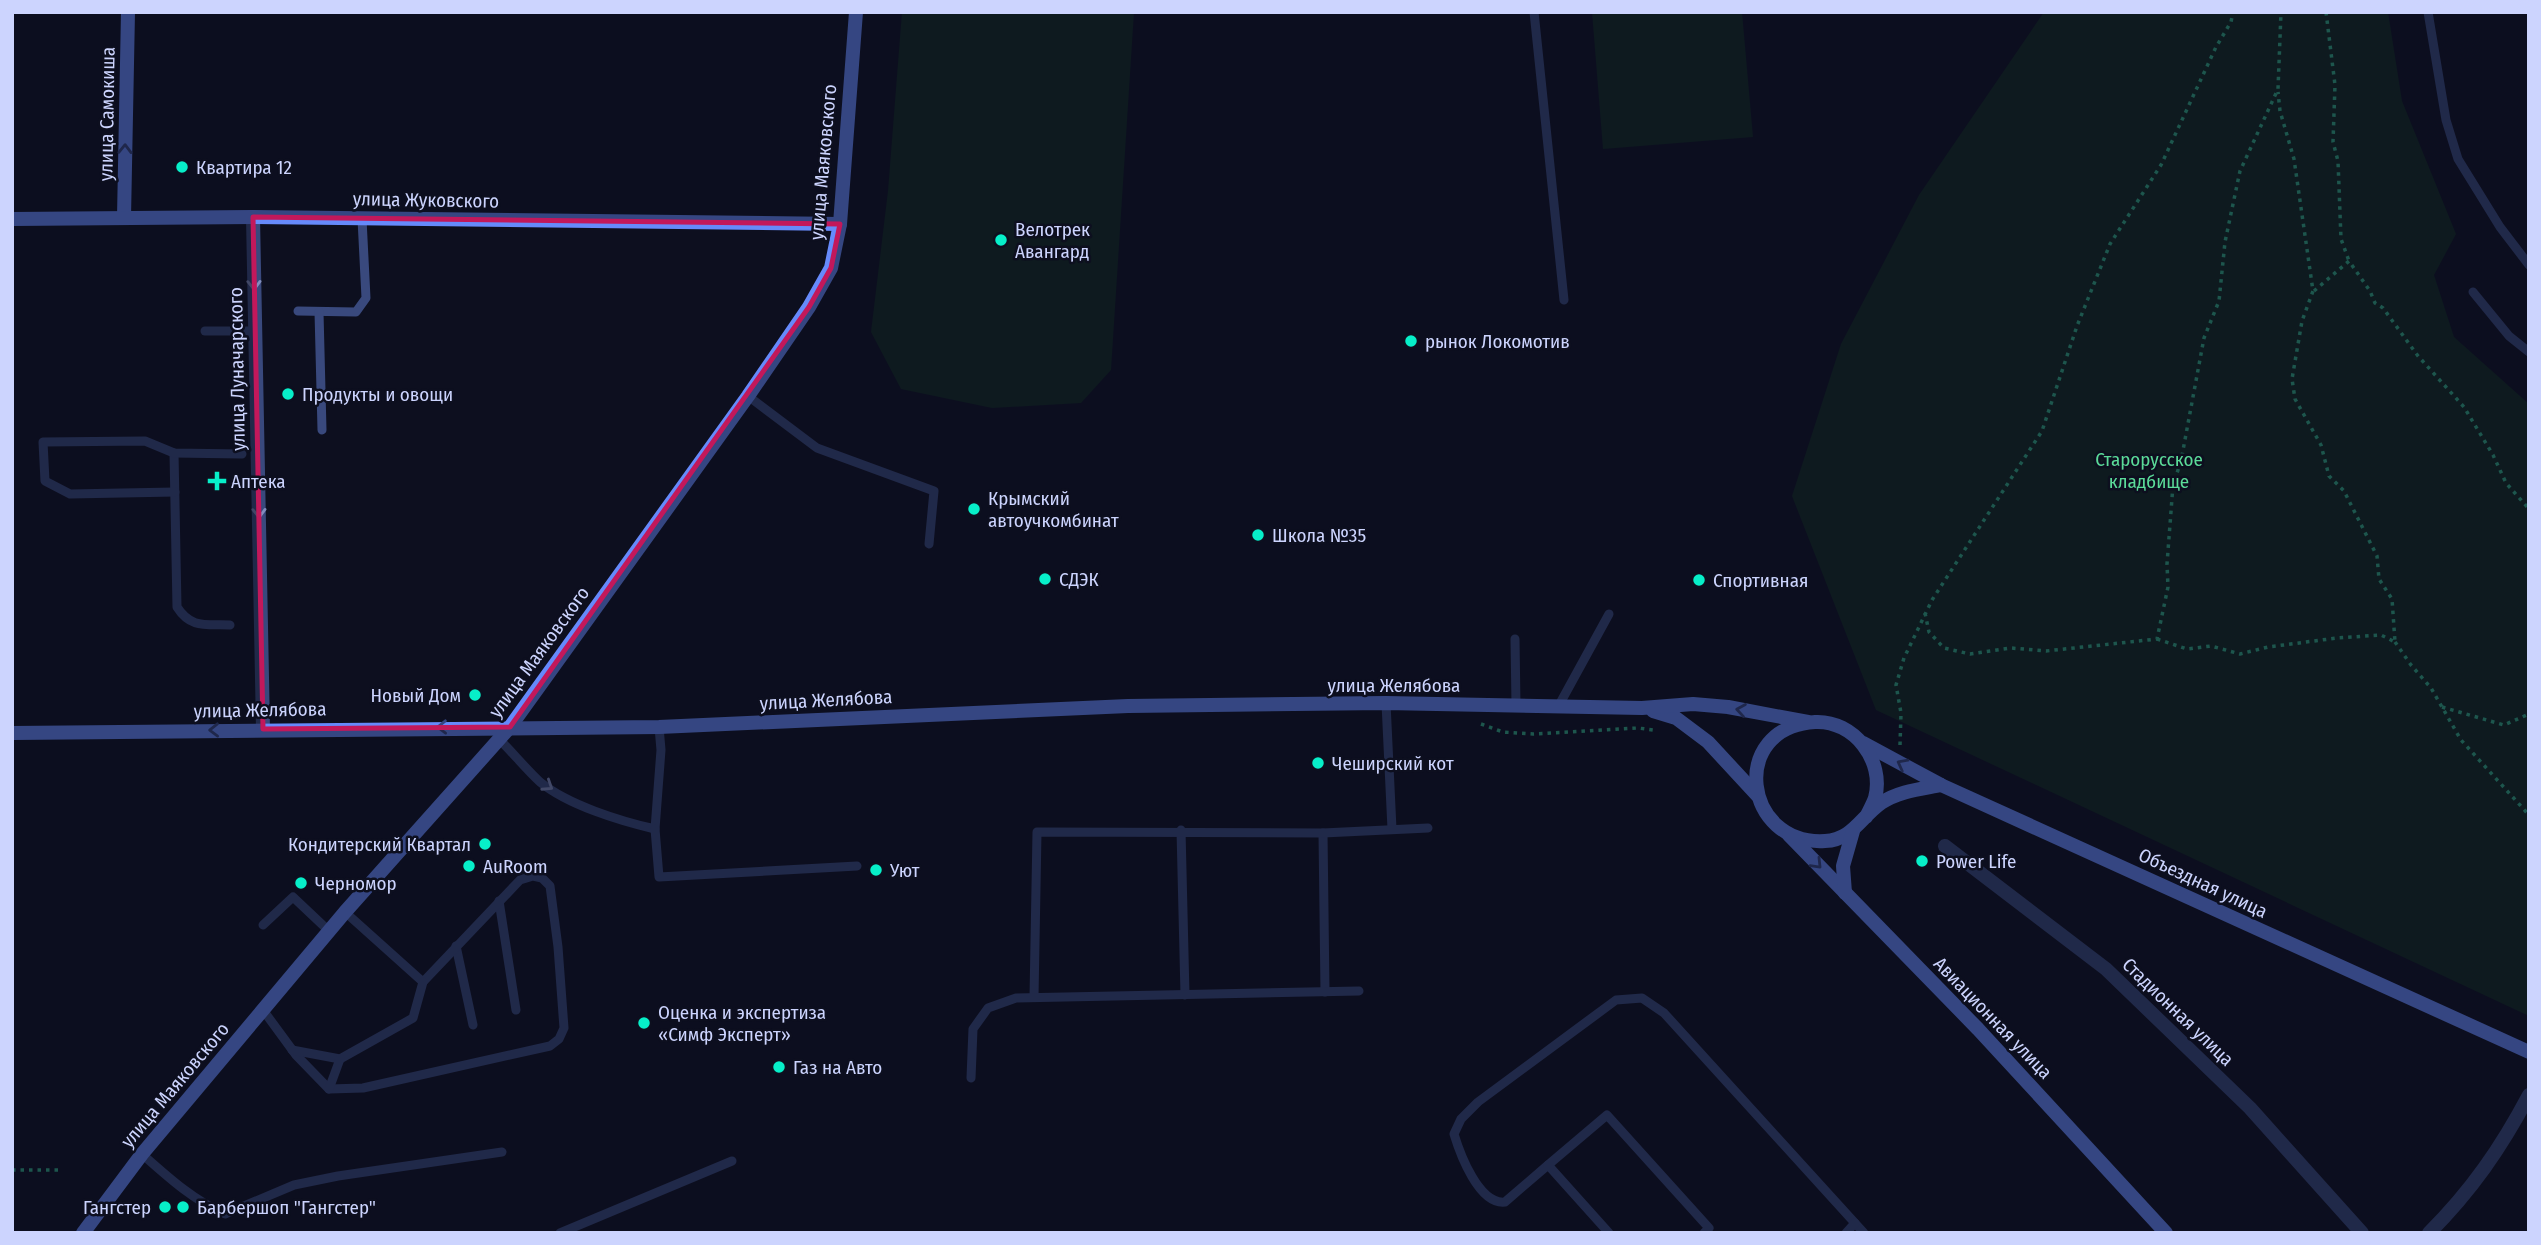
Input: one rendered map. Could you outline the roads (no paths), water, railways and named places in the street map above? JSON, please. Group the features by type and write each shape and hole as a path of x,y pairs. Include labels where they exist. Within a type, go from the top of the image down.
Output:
{"main road":[{"name":"улица Самокиша","path":"124,217 128,12"},
{"name":"улица Маяковского","path":"83,1233 142,1154 345,912 510,727 748,396 809,306 831,268 840,224 856,12"},
{"name":"улица Жуковского","path":"12,219 253,217 840,224"},
{"name":"улица Желябова","path":"12,733 659,727 1128,706 1387,702 1642,708"},
{"path":"1642,708 1693,704 1808,722 1833,723 1863,743 1875,768 1875,798 1866,817"},
{"path":"1642,708 1676,718 1708,741 1757,795 1774,823 1789,835 1825,841 1840,838 1853,831 1878,805 1893,796 1941,785"},
{"path":"1757,795 1755,774 1759,758 1767,744 1793,725 1808,722"},
{"name":"Объездная улица","path":"1863,743 1941,785 2529,1052"},
{"path":"1845,893 1843,866 1853,831"},
{"name":"Авиационная улица","path":"1789,835 2034,1088 2166,1233"}],"street":[{"name":"улица Луначарского","path":"253,217 263,729"},
{"name":"Стадионная улица","path":"1944,846 2106,969 2250,1108 2362,1233"},
{"path":"2429,1233 2456,1206 2506,1139 2529,1096"}],"lane":[{"path":"1534,12 1564,300"},
{"path":"2428,12 2446,120 2458,159 2500,226 2529,265"},
{"path":"299,312 356,312 366,298 362,219"},
{"path":"2473,292 2509,335 2529,352"},
{"path":"319,312 322,430"},
{"path":"205,331 255,331"},
{"path":"748,396 817,448 934,491 929,544"},
{"path":"175,492 70,494 45,481 43,442 145,441 174,453 242,454"},
{"path":"174,453 177,607 185,620 194,624 230,625"},
{"path":"1558,707 1609,614"},
{"path":"1515,639 1516,705"},
{"path":"1387,702 1392,829"},
{"path":"659,727 661,750 655,829 659,877 857,866"},
{"path":"499,739 542,783 552,789 606,815 655,829"},
{"path":"1034,997 1037,832 1181,830 1322,833 1428,828"},
{"path":"1181,830 1185,995"},
{"path":"1322,833 1325,992"},
{"path":"263,1010 292,1050 329,1089 363,1087 550,1046 559,1040 564,1028 550,886 542,878 533,876 520,880 423,982 413,1018 340,1059 292,1050"},
{"path":"263,925 293,897 329,931"},
{"path":"499,901 516,1010"},
{"path":"345,912 423,982"},
{"path":"456,946 473,1025"},
{"path":"971,1078 973,1029 988,1008 1016,998 1359,992"},
{"path":"1704,1233 1709,1228 1607,1115 1505,1202 1498,1203 1491,1199 1466,1170 1454,1134 1461,1119 1478,1102 1616,1000 1642,998 1664,1013 1864,1233"},
{"path":"329,1089 340,1059"},
{"path":"142,1154 205,1206 225,1214 294,1185 502,1152"},
{"path":"560,1233 732,1161"},
{"path":"1548,1165 1609,1233"},
{"path":"1846,1233 1856,1223"}],"place":[{"name":"Квартира 12","path":"182,167"},
{"name":"Велотрек Авангард","path":"1001,240"},
{"name":"рынок Локомотив","path":"1411,341"},
{"name":"Продукты и овощи","path":"288,394"},
{"name":"Аптека","path":"217,481"},
{"name":"Крымский автоучкомбинат","path":"974,509"},
{"name":"Школа №35","path":"1258,535"},
{"name":"СДЭК","path":"1045,579"},
{"name":"Спортивная","path":"1699,580"},
{"name":"Новый Дом","path":"475,695"},
{"name":"Чеширский кот","path":"1318,763"},
{"name":"Кондитерский Квартал","path":"485,844"},
{"name":"Power Life","path":"1922,861"},
{"name":"AuRoom","path":"469,866"},
{"name":"Уют","path":"876,870"},
{"name":"Черномор","path":"301,883"},
{"name":"Оценка и экспертиза «Симф Эксперт»","path":"644,1023"},
{"name":"Газ на Авто","path":"779,1067"},
{"name":"Гангстер","path":"165,1207"},
{"name":"Барбершоп \"Гангстер\"","path":"183,1207"}],"park label":[{"name":"Старорусское кладбище","path":"2149,470"}]}
